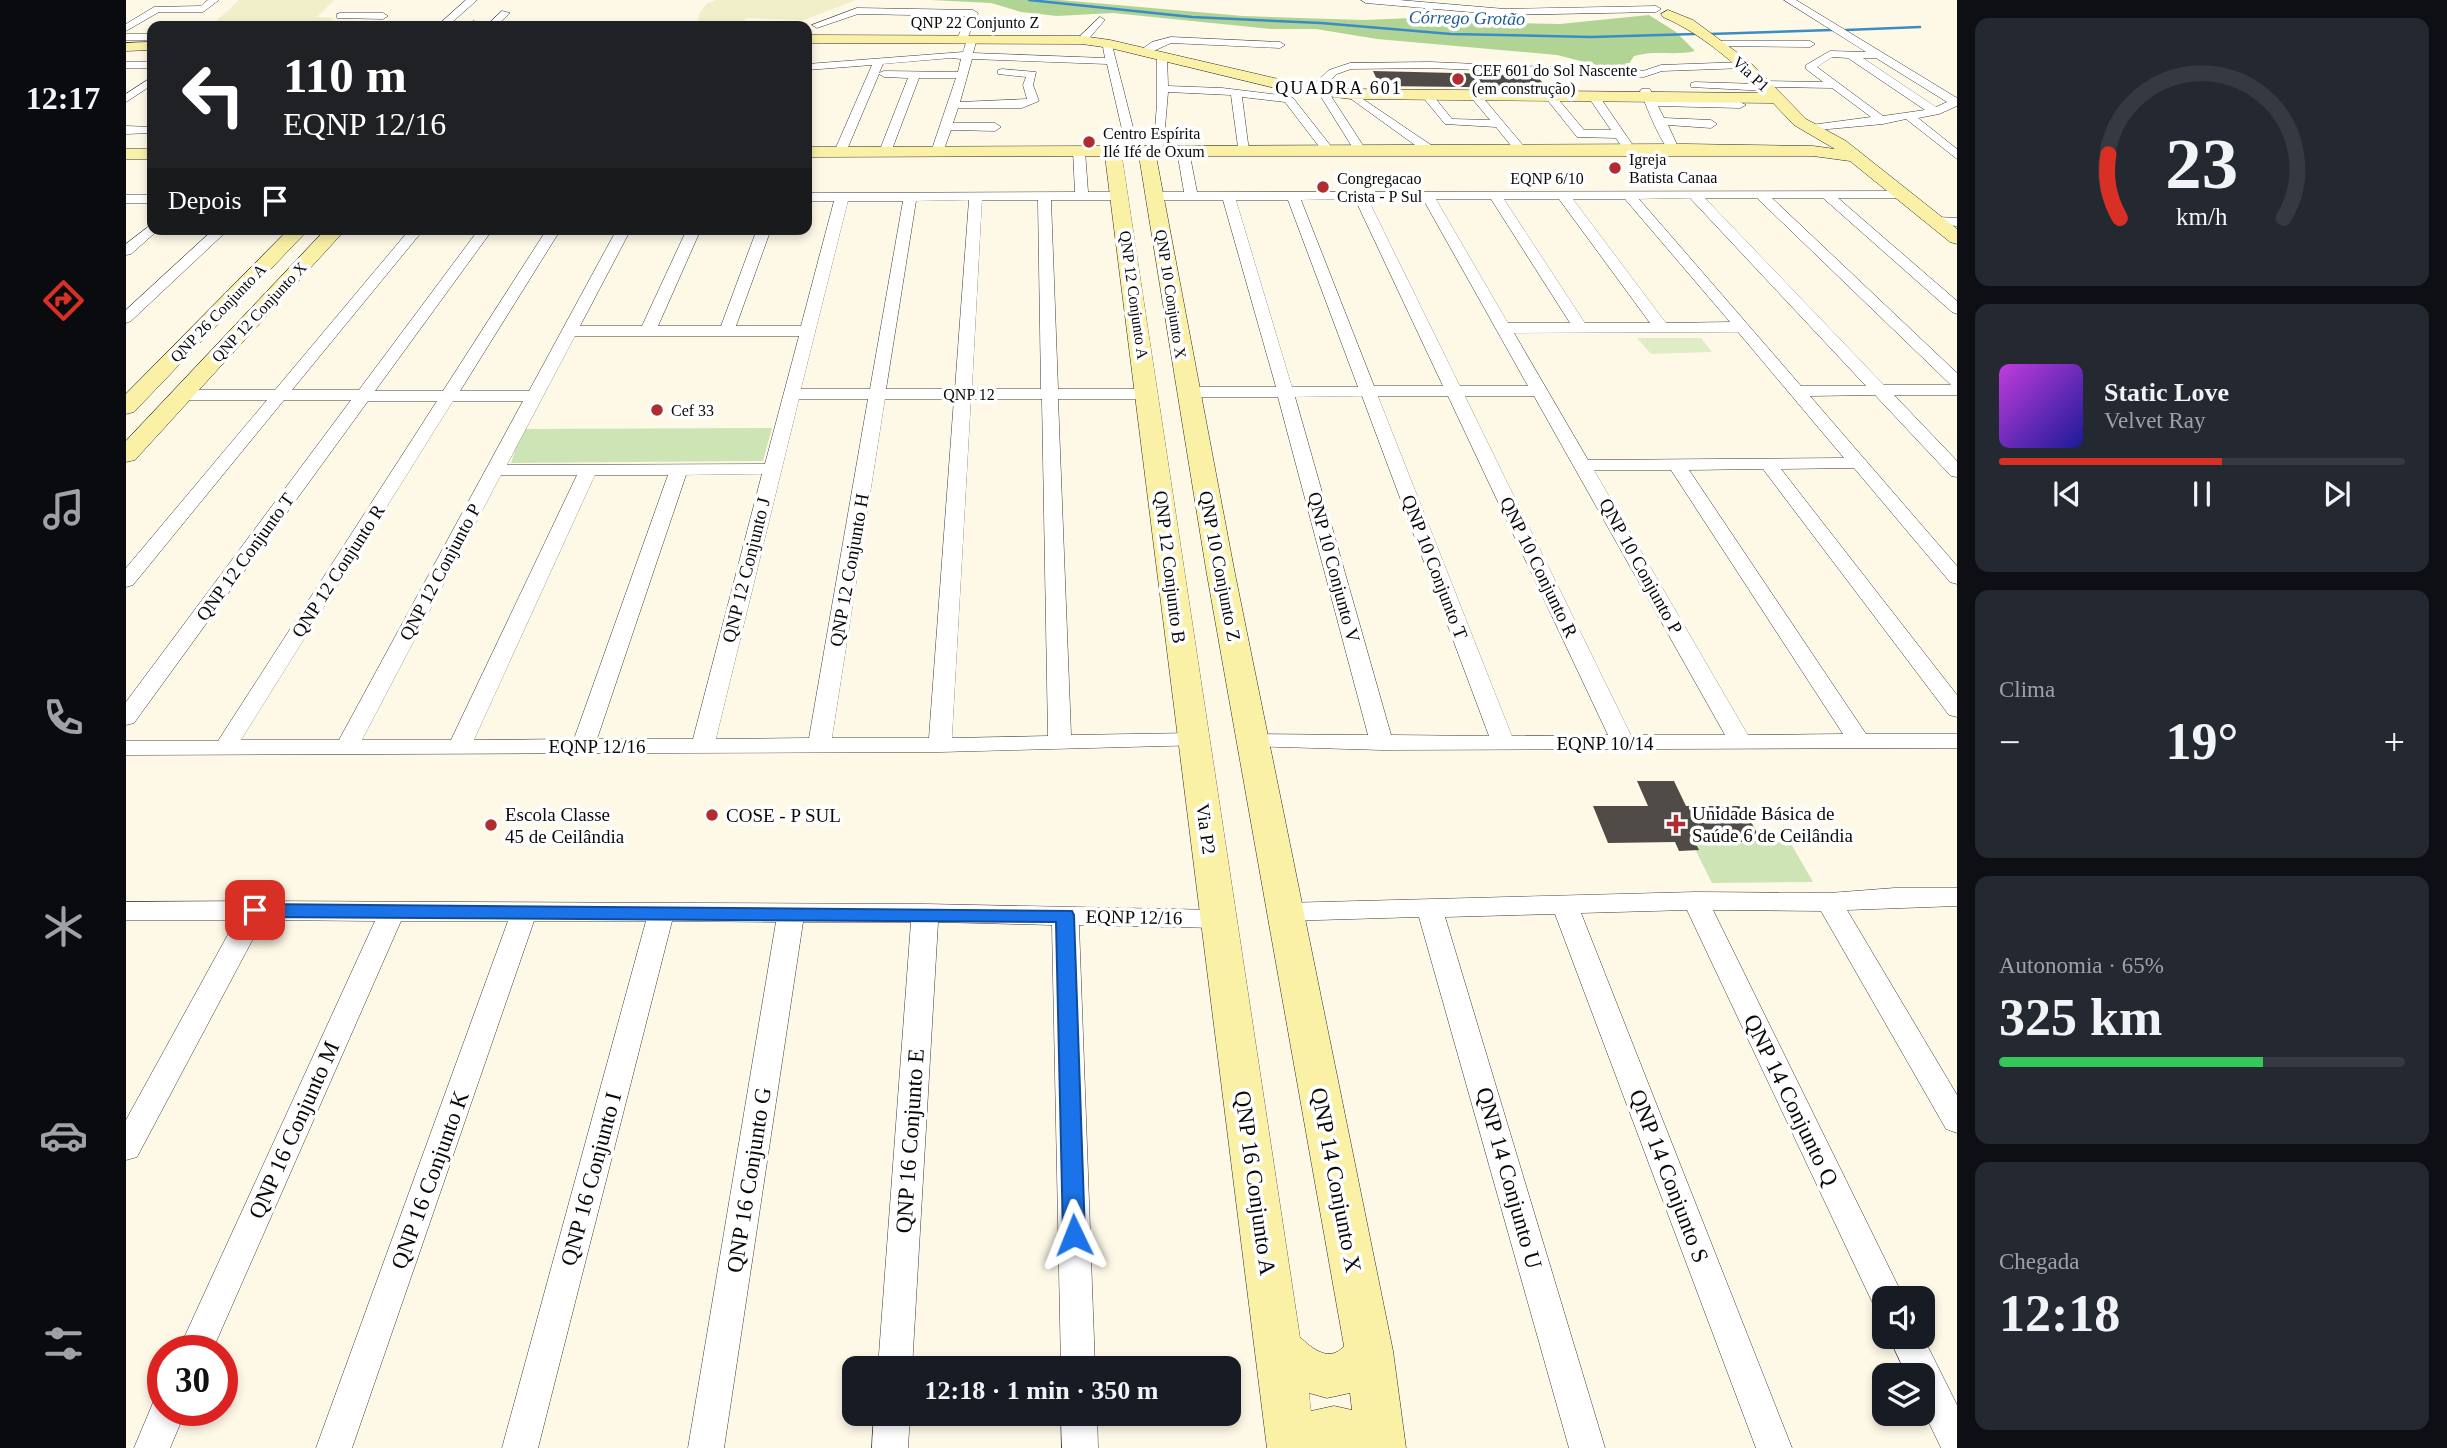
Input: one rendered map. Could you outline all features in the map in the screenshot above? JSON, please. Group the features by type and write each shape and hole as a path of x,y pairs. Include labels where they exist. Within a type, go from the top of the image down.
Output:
{"street":[{"path":"130,25 157,9 203,9 214,0"},
{"path":"448,21 471,0"},
{"path":"1368,0 1506,12 1666,9"},
{"path":"1576,0 1666,9"},
{"path":"1679,149 1790,133 1827,138 1882,121 1935,112 1956,102 1789,0"},
{"path":"349,8 337,18 383,16"},
{"name":"Via P1","path":"1666,9 1745,65 1769,90 1827,138 1856,157 1957,237"},
{"path":"812,28 852,12 973,13 963,72 937,152"},
{"path":"496,21 505,13"},
{"path":"1082,40 1100,20"},
{"path":"817,25 859,25"},
{"path":"955,25 968,34"},
{"name":"QNP 22 Conjunto Z","path":"812,32 968,34 1082,40 1143,52 1159,50 1318,91 1351,94 1593,95 1648,99 1769,90"},
{"path":"126,37 147,37"},
{"path":"1146,151 1163,89 1159,50 1182,39 1280,45"},
{"path":"1110,44 1111,61 1146,151 1156,196"},
{"path":"1716,44 1811,44"},
{"path":"126,47 147,46"},
{"path":"1882,121 1813,70 1812,65 1830,54 1883,55"},
{"path":"1850,54 1935,112"},
{"path":"812,70 879,61 967,56 1111,61"},
{"path":"840,152 879,61"},
{"path":"126,65 147,65"},
{"path":"1360,150 1318,91 1333,72 1350,66 1430,65 1644,74 1661,68 1745,65"},
{"path":"873,74 977,71"},
{"path":"953,105 1022,105 1033,101 1028,85 1032,74 990,71"},
{"path":"885,152 915,74"},
{"path":"1644,74 1648,99 1658,121 1679,149"},
{"path":"126,82 147,82"},
{"path":"126,100 147,85"},
{"path":"1695,85 1769,90 1832,85"},
{"path":"1163,89 1236,93 1289,100 1328,150"},
{"path":"1236,93 1243,151"},
{"path":"1351,94 1430,150"},
{"path":"1427,95 1448,121 1456,124 1499,124"},
{"path":"1475,95 1521,150"},
{"path":"1549,95 1581,134 1620,134"},
{"path":"1593,95 1630,150"},
{"path":"1648,99 1740,105"},
{"path":"126,100 147,101"},
{"path":"1910,117 1957,155"},
{"path":"1658,121 1711,124"},
{"path":"945,126 995,127"},
{"path":"126,130 147,129"},
{"path":"1761,137 1780,147 1856,157"},
{"path":"812,152 1679,149 1805,151 1828,145 1827,138"},
{"path":"1079,151 1082,196"},
{"path":"812,197 1119,196 1113,151"},
{"path":"1183,151 1191,196"},
{"path":"126,154 147,152"},
{"name":"EQNP 6/10","path":"1156,196 1903,194"},
{"name":"QNP 10 Conjunto P","path":"1427,195 1741,743"},
{"path":"1495,195 1581,328"},
{"path":"1563,195 1661,327"},
{"path":"1629,195 1957,578"},
{"path":"1694,195 1957,472"},
{"path":"1761,195 1957,382"},
{"path":"1827,195 1957,309"},
{"path":"1044,196 1060,742"},
{"name":"QNP 12 Conjunto A","path":"1119,196 1148,394"},
{"name":"QNP 10 Conjunto X","path":"1156,196 1188,392"},
{"name":"QNP 10 Conjunto V","path":"1228,196 1382,743"},
{"name":"QNP 10 Conjunto T","path":"1293,196 1503,743"},
{"name":"QNP 10 Conjunto R","path":"1360,196 1623,743"},
{"name":"QNP 12 Conjunto J","path":"702,747 842,197"},
{"name":"QNP 12 Conjunto H","path":"819,746 910,197"},
{"path":"940,745 976,197"},
{"path":"126,199 147,199"},
{"path":"1937,221 1957,222"},
{"path":"126,251 147,232"},
{"path":"126,318 216,235"},
{"name":"QNP 26 Conjunto A","path":"129,400 294,235"},
{"name":"QNP 12 Conjunto X","path":"126,455 331,235"},
{"path":"126,581 412,235"},
{"name":"QNP 12 Conjunto T","path":"126,718 482,235"},
{"name":"QNP 12 Conjunto R","path":"225,747 550,235"},
{"name":"QNP 12 Conjunto P","path":"346,748 621,235"},
{"path":"648,331 691,235"},
{"path":"727,331 763,235"},
{"path":"1130,272 1167,272"},
{"path":"233,298 235,302 245,304 272,299"},
{"path":"216,315 241,311 256,315"},
{"path":"1503,328 1741,327"},
{"path":"569,331 807,331"},
{"path":"1797,391 1957,390"},
{"path":"1188,392 1539,391"},
{"name":"QNP 10 Conjunto Z","path":"1188,392 1254,741"},
{"name":"QNP 12","path":"790,394 1148,394"},
{"name":"QNP 12 Conjunto B","path":"1148,394 1194,740"},
{"path":"182,396 534,396"},
{"path":"1584,465 1858,463"},
{"path":"1768,464 1957,710"},
{"path":"1678,466 1860,743"},
{"path":"583,746 680,469"},
{"path":"495,470 772,469"},
{"path":"459,747 587,470"},
{"path":"1168,556 1189,564 1218,558"},
{"name":"EQNP 12/16","path":"126,748 702,747 1194,740"},
{"name":"Via P2","path":"1194,740 1218,919"},
{"path":"1254,741 1284,912 1696,901 1829,902 1895,897 1957,897"},
{"name":"EQNP 10/14","path":"1254,741 1957,741"},
{"name":"QNP 14 Conjunto Q","path":"1696,901 1881,1286"},
{"path":"1829,902 1957,1121"},
{"name":"QNP 14 Conjunto S","path":"1564,904 1773,1448"},
{"name":"QNP 14 Conjunto U","path":"1430,909 1587,1448"},
{"path":"126,1148 255,910"},
{"name":"QNP 16 Conjunto M","path":"202,1335 393,910"},
{"name":"QNP 16 Conjunto K","path":"334,1448 525,910"},
{"name":"EQNP 12/16","path":"126,911 925,912 1218,919"},
{"name":"QNP 16 Conjunto I","path":"520,1448 662,911"},
{"name":"QNP 16 Conjunto G","path":"706,1448 791,912"},
{"name":"QNP 16 Conjunto E","path":"896,1356 925,912"},
{"name":"QNP 14 Conjunto X","path":"1284,912 1369,1350 1381,1448"},
{"path":"1065,915 1078,1356"},
{"name":"QNP 16 Conjunto A","path":"1218,919 1278,1346 1295,1448"},
{"path":"1278,1346 1298,1368 1326,1377 1354,1370 1369,1350"},
{"path":"1912,1349 1957,1443"},
{"path":"152,1448 161,1426"},
{"path":"890,1448 891,1426"},
{"path":"1079,1426 1080,1448"},
{"path":"1295,1448 1305,1437 1326,1429 1349,1432 1372,1448"}],"shaded area":[{"path":"239,0 334,0 317,17 334,18 331,21 216,21"},
{"path":"716,0 856,0 804,20 746,18 744,21 698,21 699,14 706,4"}],"green space":[{"path":"930,0 1060,0 1243,16 1364,20 1461,16 1503,23 1560,24 1649,15 1676,32 1695,51 1642,54 1634,56 1628,65 1596,65 1557,55 1377,39 1316,29 1271,29 1113,13 1057,16 1021,12 991,3"},
{"path":"1637,338 1701,338 1712,352 1651,354"},
{"path":"772,428 763,461 511,463 522,429"},
{"path":"1790,842 1813,882 1712,883 1692,843"}],"building":[{"name":"CEF 601 do Sol Nascente (em construção)","path":"1373,71 1537,75 1546,88 1380,86"},
{"name":"Unidade Básica de Saúde 6 de Ceilândia","path":"1637,781 1674,781 1686,806 1739,806 1745,811 1762,842 1695,842 1699,850 1679,851 1675,842 1608,843 1593,806 1648,806"}],"waterway":[{"name":"Córrego Grotão","path":"1029,0 1192,17 1321,23 1451,34 1591,37 1695,34"},
{"name":"Córrego Grotão","path":"1846,30 1920,27"},
{"name":"Córrego Grotão","path":"1710,34 1832,30"}],"place":[{"name":"CEF 601 do Sol Nascente (em construção)","path":"1458,79"},
{"name":"Centro Espírita Ilé Ifé de Oxum","path":"1089,142"},
{"name":"Igreja Batista Canaa","path":"1615,168"},
{"name":"Congregacao Crista - P Sul","path":"1323,187"},
{"name":"Cef 33","path":"657,410"},
{"name":"COSE - P SUL","path":"712,815"},
{"name":"Unidade Básica de Saúde 6 de Ceilândia","path":"1676,824"},
{"name":"Escola Classe 45 de Ceilândia","path":"491,825"}],"district":[{"name":"QUADRA 601","path":"1339,88"}],"route":[{"path":"255,910 925,912 1065,915 1074,1235"}]}
